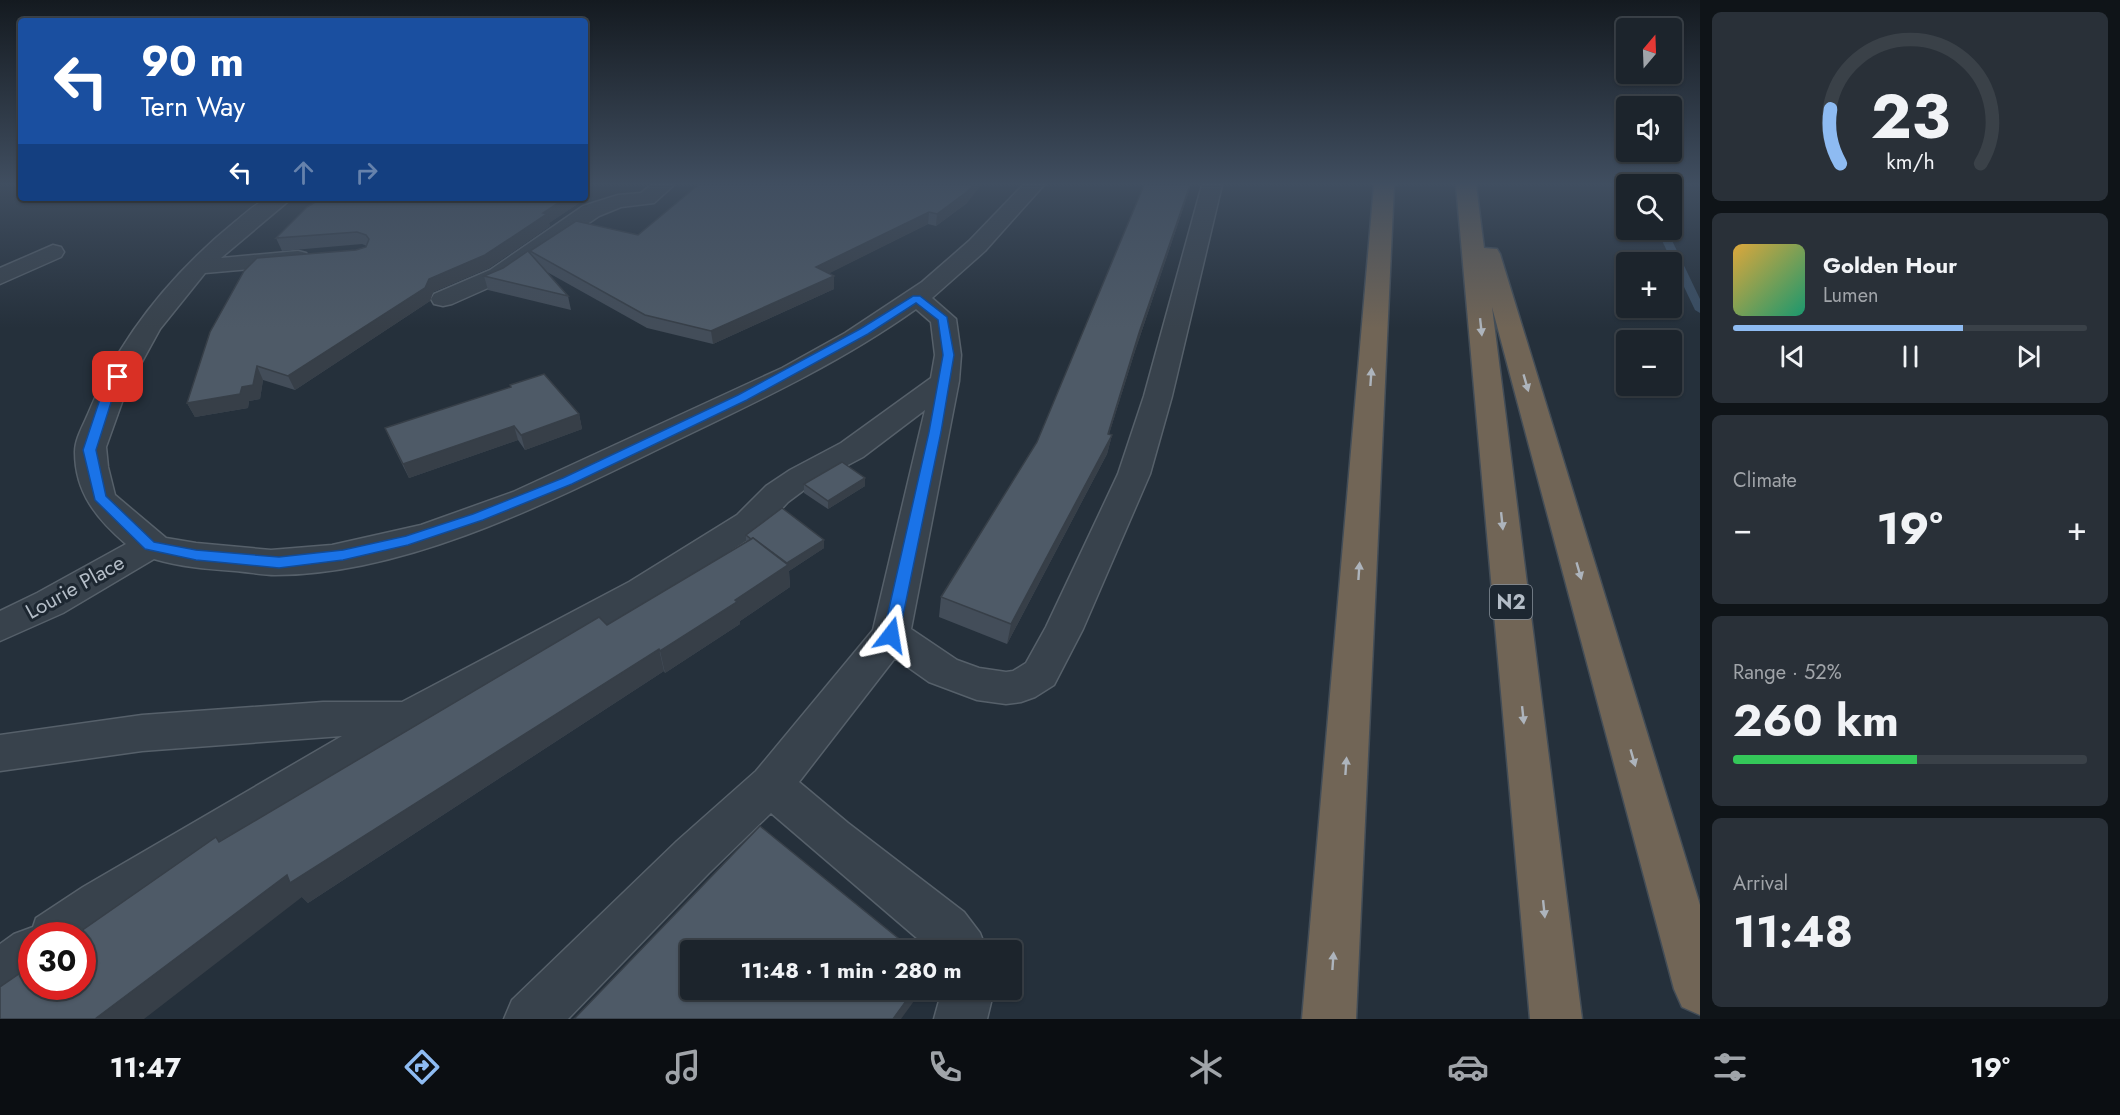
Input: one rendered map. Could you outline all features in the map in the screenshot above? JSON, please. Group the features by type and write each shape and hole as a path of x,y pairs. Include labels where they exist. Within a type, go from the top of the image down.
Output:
{"highway":[{"path":"1329,1019 1381,233"},
{"name":"N2","path":"1473,233 1557,1019"},
{"path":"1482,233 1700,989"}],"street":[{"path":"233,233 198,267 148,328 108,393 90,450 99,497 150,546 196,555 279,563 343,555 408,540 478,517 568,481 725,406 854,338 916,298 991,233"},
{"path":"443,299 498,275 560,233"},
{"path":"891,635 944,671 976,684 1006,688 1021,686 1040,674 1064,629 1134,474 1158,396 1200,233"},
{"path":"0,277 53,252"},
{"path":"198,267 314,257"},
{"path":"531,1019 693,857 771,785 891,635 905,578 945,381 948,355 943,319 916,298"},
{"path":"74,922 100,904 407,719 642,591 749,524 777,494 801,477 852,450 945,381"},
{"name":"Lourie Place","path":"0,627 50,603 150,546"},
{"path":"0,753 142,733 323,719 407,719"},
{"path":"771,785 832,838 947,929 954,940"},
{"path":"0,974 18,962"},
{"path":"961,1019 966,1000"}],"building":[{"path":"281,233 350,233 276,238"},
{"path":"359,233 519,233 485,255 429,279 425,288 288,376 257,366 253,385 242,387 240,394 187,403 210,332 244,271 257,258 356,250 366,247 369,239 366,235"},
{"path":"558,233 627,233 638,235 641,233 887,233 816,267 834,276 711,331 645,315 530,251"},
{"path":"1124,233 1174,233 1139,333 1108,434 1112,435 1011,624 941,597 1037,442"},
{"path":"528,251 568,296 484,276 503,268"},
{"path":"544,374 579,414 521,435 514,426 403,464 385,428 511,387 510,385"},
{"path":"842,462 865,478 828,501 804,484"},
{"path":"782,508 824,540 787,563 746,535"},
{"path":"753,538 788,565 735,600 737,602 290,883 287,875 95,1019 0,1019 0,987 18,975 18,1000 96,1000 96,922 94,922 216,837 219,842 599,617 607,625"},
{"path":"760,826 900,940 680,940 680,1000 907,1000 893,1019 574,1019"}],"waterway":[{"path":"1667,240 1700,310"}],"route":[{"path":"118,377 108,393 90,450 99,497 150,546 196,555 279,563 343,555 408,540 478,517 568,481 743,398 864,332 916,298 943,319 946,327 948,355 935,432 891,635"}]}
